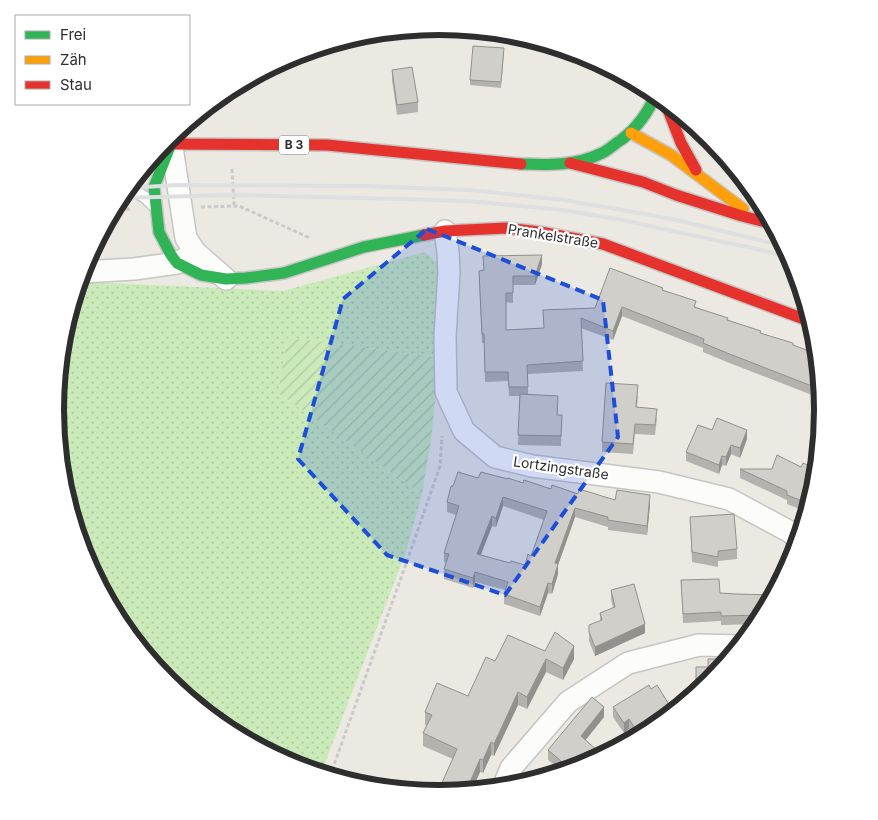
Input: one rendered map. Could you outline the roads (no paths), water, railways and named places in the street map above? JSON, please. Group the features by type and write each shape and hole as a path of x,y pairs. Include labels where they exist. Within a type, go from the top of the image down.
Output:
{"main road":[{"path":"631,133 650,109 653,102"},
{"path":"670,114 681,143 699,176"},
{"path":"631,133 642,153"},
{"path":"631,133 672,155 758,220"},
{"name":"B 3","path":"178,141 326,146 548,165 570,163 602,154 631,133"},
{"path":"163,156 154,187 156,209 159,232 170,255 177,263"},
{"path":"570,163 643,182 676,195 763,221"},
{"path":"658,176 676,195"},
{"name":"Prankelstraße","path":"177,263 201,275 226,279 246,278 284,273 364,247 445,231 506,228 540,232 604,244 802,318"}],"street":[{"path":"170,150 186,238 195,252 226,279"},
{"name":"Lortzingstraße","path":"445,231 449,273 445,336 446,392 464,431 495,457 532,466 659,482 729,499 793,534"},
{"path":"91,271 134,269 177,263 195,252"},
{"path":"507,779 511,768 568,702 628,663 699,645 730,646"}],"lane":[{"path":"135,191 146,198 156,209"}],"railway":[{"path":"137,187 178,185 363,186 470,190 563,200 622,210 672,219 775,244"},
{"path":"130,198 234,195 468,201 562,210 617,219 780,255"}]}
